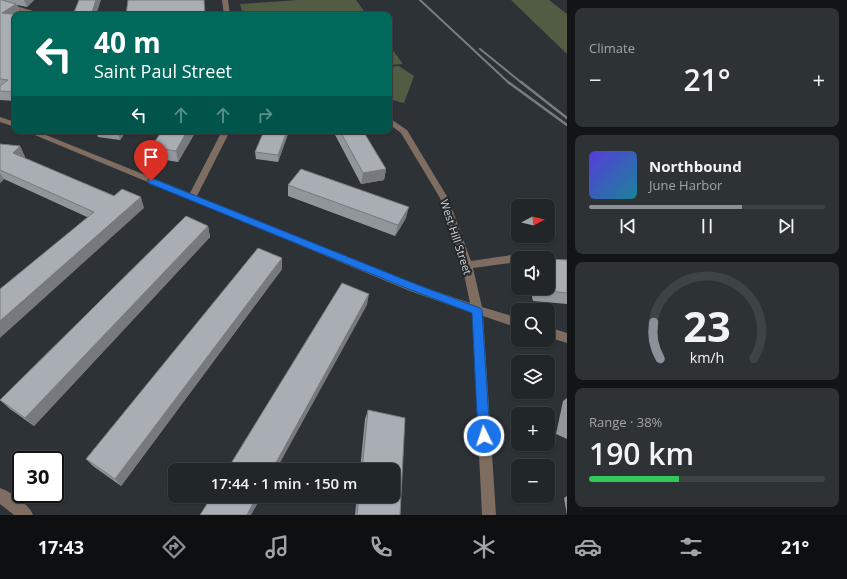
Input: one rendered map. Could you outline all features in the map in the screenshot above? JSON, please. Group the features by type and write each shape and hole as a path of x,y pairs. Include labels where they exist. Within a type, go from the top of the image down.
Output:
{"street":[{"path":"225,0 227,12"},
{"path":"0,3 32,12"},
{"path":"0,118 12,124"},
{"name":"West Hill Street","path":"392,122 404,132 444,198 467,265 477,310 489,515"},
{"path":"36,134 414,288 511,321"},
{"path":"192,197 224,134"},
{"path":"467,265 511,259"},
{"path":"555,334 567,338"},
{"path":"0,494 26,515"}],"green space":[{"path":"299,0 356,0 365,12 242,12 240,4"},
{"path":"511,0 549,0 567,14 567,54"},
{"path":"392,49 403,64 392,65"},
{"path":"399,66 414,76 404,103 392,100 392,67"}],"building":[{"path":"0,0 2,0 16,4 2,13 12,14 12,92 0,91 0,86 8,80 0,79"},
{"path":"79,0 96,0 92,12 74,12"},
{"path":"128,0 204,0 205,12 126,12"},
{"path":"160,134 185,134 176,151 151,147"},
{"path":"263,134 286,134 278,155 255,152"},
{"path":"342,134 365,134 386,169 363,173"},
{"path":"0,144 20,146 13,153 114,196 122,189 141,197 0,321 0,289 94,212 0,170"},
{"path":"301,169 409,207 398,225 288,185"},
{"path":"186,216 208,226 25,418 0,400"},
{"path":"258,248 282,258 115,479 86,459"},
{"path":"555,259 567,260 567,293 555,292"},
{"path":"342,283 369,294 276,463 231,463"},
{"path":"368,410 405,418 400,515 357,515 358,503 400,503 400,463 363,463"},
{"path":"208,503 253,503 247,515 200,515"}],"railway":[{"path":"420,0 509,83"},
{"path":"480,49 522,83"},
{"path":"508,82 567,125"},
{"path":"521,82 567,118"}],"route":[{"path":"151,181 414,288 477,310 484,436"}]}
